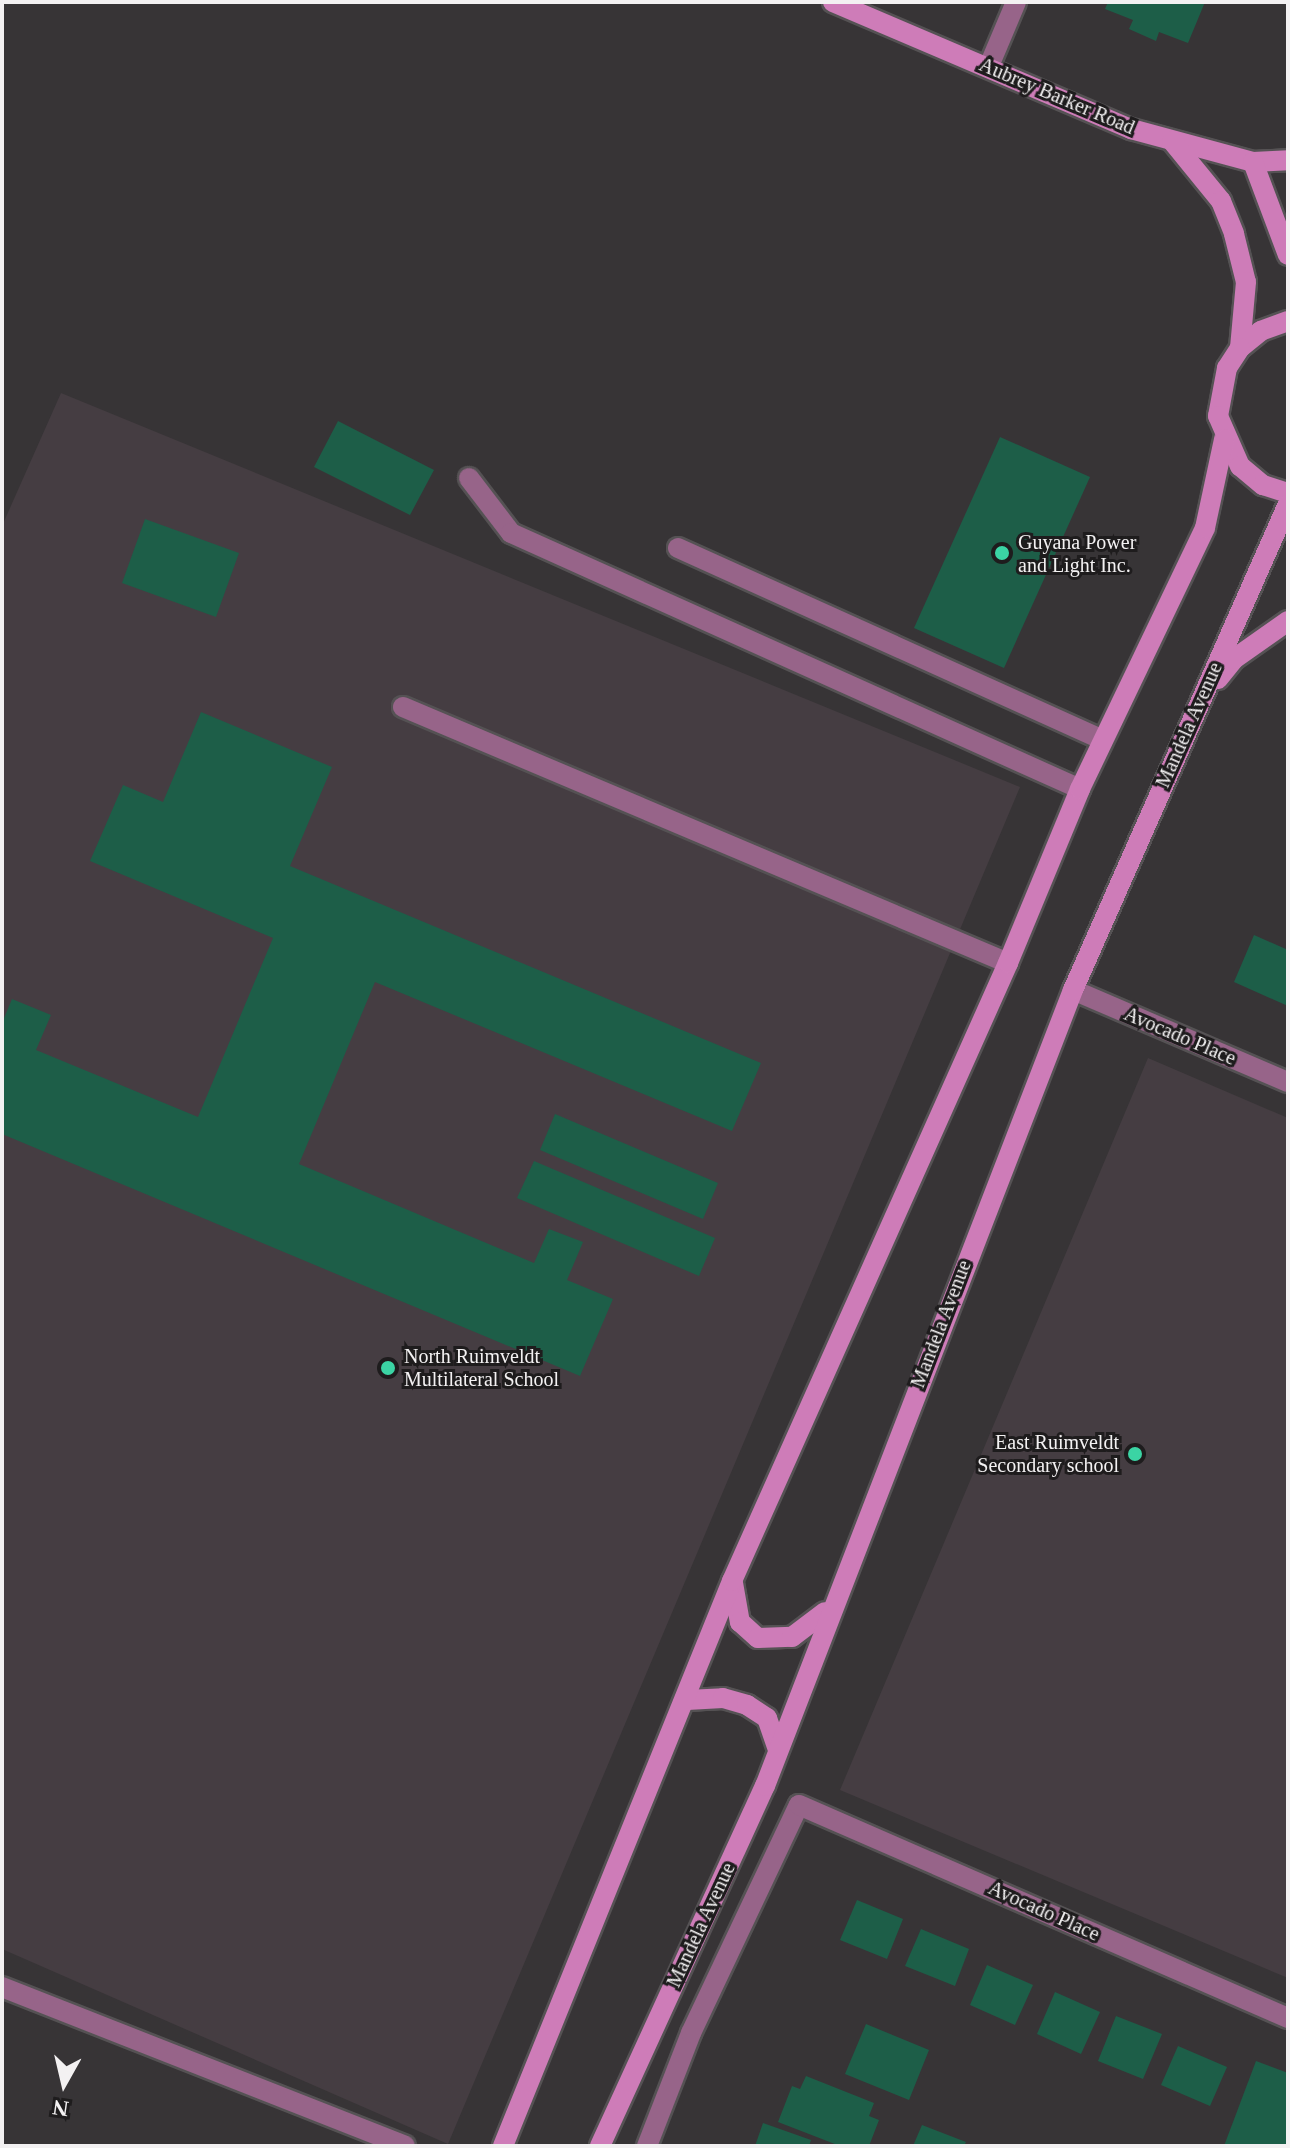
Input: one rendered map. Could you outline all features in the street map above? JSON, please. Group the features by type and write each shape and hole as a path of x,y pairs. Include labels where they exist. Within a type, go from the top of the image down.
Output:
{"main road":[{"name":"Aubrey Barker Road","path":"833,2 1131,129 1253,162 1288,160"},
{"path":"503,2146 687,1700 732,1581 1008,963 1080,789 1205,528 1224,439 1219,391 1240,348 1246,282 1234,234 1221,201 1172,141"},
{"path":"1253,162 1288,255"},
{"path":"1240,348 1261,331 1288,321"},
{"path":"1224,439 1240,466 1263,485 1288,493"},
{"name":"Mandela Avenue","path":"600,2146 765,1786 830,1607 1073,990 1288,504"},
{"path":"1195,710 1234,659 1288,621"},
{"path":"732,1581 740,1622 758,1638 792,1637 830,1607"},
{"path":"687,1700 723,1698 747,1705 767,1718 777,1747"}],"street":[{"path":"989,66 1016,2"},
{"path":"469,478 511,533 1080,789"},
{"path":"678,548 1103,740"},
{"path":"403,707 1008,963"},
{"name":"Avocado Place","path":"1073,990 1288,1082"},
{"name":"Avocado Place","path":"647,2146 691,2033 799,1805 1288,2018"},
{"path":"2,1987 405,2146"}],"shaded area":[{"name":"North Ruimveldt Multilateral School","path":"61,393 1020,787 448,2144 2,1949 2,526"},
{"name":"East Ruimveldt Secondary school","path":"1148,1058 1288,1118 1288,1978 840,1790"}],"building":[{"path":"1108,2 1205,2 1188,43 1159,32 1156,41 1129,29 1133,20 1105,9"},
{"path":"338,421 434,470 410,515 314,467"},
{"name":"Guyana Power and Light Inc.","path":"1000,437 1090,477 1004,668 914,628"},
{"path":"145,519 239,553 216,617 122,583"},
{"path":"201,712 332,767 290,866 761,1063 732,1131 375,982 299,1164 534,1263 549,1229 583,1242 567,1280 613,1299 580,1376 2,1134 2,1023 12,999 51,1015 36,1050 198,1117 273,938 90,861 123,785 163,802"},
{"path":"1254,935 1288,950 1288,1006 1234,982"},
{"path":"555,1114 718,1183 703,1219 540,1150"},
{"path":"534,1161 715,1238 699,1276 517,1198"},
{"path":"857,1900 903,1919 887,1959 840,1940"},
{"path":"921,1929 969,1949 955,1986 905,1966"},
{"path":"987,1965 1033,1985 1015,2025 970,2005"},
{"path":"1055,1992 1100,2012 1081,2054 1037,2034"},
{"path":"1116,2016 1162,2034 1143,2079 1098,2061"},
{"path":"866,2024 929,2050 909,2100 845,2074"},
{"path":"1178,2046 1227,2067 1210,2106 1161,2085"},
{"path":"1256,2061 1288,2073 1286,2146 1224,2146"},
{"path":"806,2076 874,2103 869,2116 879,2120 869,2146 840,2146 778,2122 792,2086 800,2089"},
{"path":"763,2123 811,2140 809,2146 755,2146"},
{"path":"922,2125 966,2142 964,2146 913,2146"}],"place":[{"name":"Guyana Power and Light Inc.","path":"1002,553"},
{"name":"North Ruimveldt Multilateral School","path":"388,1368"},
{"name":"East Ruimveldt Secondary school","path":"1135,1454"}]}
